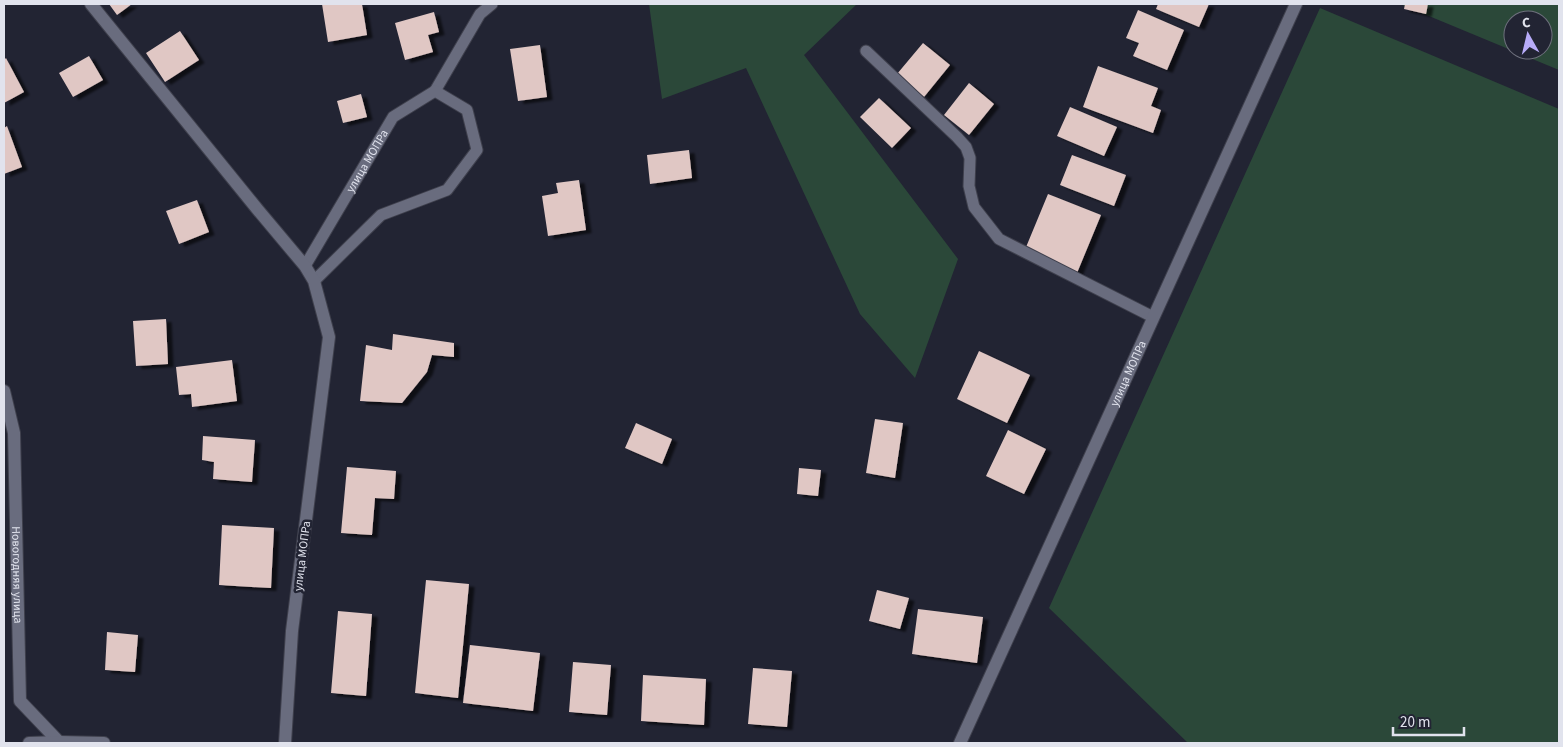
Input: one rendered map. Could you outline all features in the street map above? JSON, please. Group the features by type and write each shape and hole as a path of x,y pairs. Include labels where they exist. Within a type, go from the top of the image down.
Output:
{"street":[{"name":"улица МОПРа","path":"91,4 305,266 314,281 329,337 292,631 285,743"},
{"name":"улица МОПРа","path":"960,743 1296,4"},
{"name":"Новогодняя улица","path":"4,394 14,433 20,701 60,743"},
{"path":"30,743 104,743"}],"lane":[{"path":"314,281 381,215 447,190 477,150 467,110 435,91 480,14 492,4"},
{"path":"866,51 957,136 966,147 970,158 969,186 974,207 999,239 1153,317"},
{"name":"улица МОПРа","path":"305,266 393,117 435,91"}],"green space":[{"path":"649,4 857,4 804,55 958,259 915,378 860,314 746,68 662,99"},
{"path":"1400,4 1559,4 1559,70 1535,60 1553,60 1553,10 1503,10 1503,47"},
{"path":"1320,8 1559,109 1559,743 1188,743 1049,608"}],"building":[{"path":"109,4 132,4 117,15"},
{"path":"322,4 362,4 367,35 328,42"},
{"path":"1158,4 1209,4 1199,27 1156,9"},
{"path":"1405,4 1428,4 1426,14 1404,9"},
{"path":"1138,10 1184,30 1167,70 1133,56 1139,43 1126,38"},
{"path":"434,12 439,32 428,35 433,52 405,60 395,23"},
{"path":"180,31 199,60 165,82 146,53"},
{"path":"923,43 950,65 924,97 897,74"},
{"path":"540,45 547,97 518,101 510,49"},
{"path":"89,56 103,80 73,97 59,73"},
{"path":"6,58 24,92 4,103 4,60"},
{"path":"1098,66 1158,88 1151,106 1161,110 1153,133 1083,107"},
{"path":"969,83 994,104 969,135 944,115"},
{"path":"361,94 367,117 343,123 337,101"},
{"path":"879,98 911,128 892,148 860,117"},
{"path":"1070,107 1117,127 1104,156 1057,136"},
{"path":"7,126 22,167 4,174 4,128"},
{"path":"689,150 692,178 650,184 647,155"},
{"path":"1072,155 1126,175 1114,206 1060,185"},
{"path":"579,180 586,230 548,236 542,196 558,193 556,183"},
{"path":"1048,194 1101,215 1077,273 1024,252"},
{"path":"197,200 209,232 179,244 166,211"},
{"path":"166,319 168,364 136,366 133,321"},
{"path":"393,334 454,343 454,357 432,355 427,372 402,403 360,401 366,345 392,350"},
{"path":"979,351 1030,375 1007,423 957,399"},
{"path":"232,360 237,401 192,407 191,394 179,395 176,367"},
{"path":"875,419 903,423 895,478 866,473"},
{"path":"636,423 672,439 662,464 625,448"},
{"path":"1008,430 1046,449 1024,494 986,476"},
{"path":"203,436 255,440 252,482 213,479 214,462 202,460"},
{"path":"347,467 396,471 394,499 375,498 372,535 341,533"},
{"path":"799,468 821,470 818,496 797,494"},
{"path":"222,525 274,528 271,588 219,585"},
{"path":"426,580 469,584 458,698 415,693"},
{"path":"877,590 909,598 900,629 869,621"},
{"path":"918,609 983,617 977,663 912,654"},
{"path":"338,611 372,614 366,696 331,693"},
{"path":"107,632 138,635 135,672 105,670"},
{"path":"470,645 540,653 533,711 463,703"},
{"path":"573,662 611,665 607,715 569,712"},
{"path":"753,668 792,671 787,727 748,724"},
{"path":"643,675 706,679 704,725 641,721"}]}
